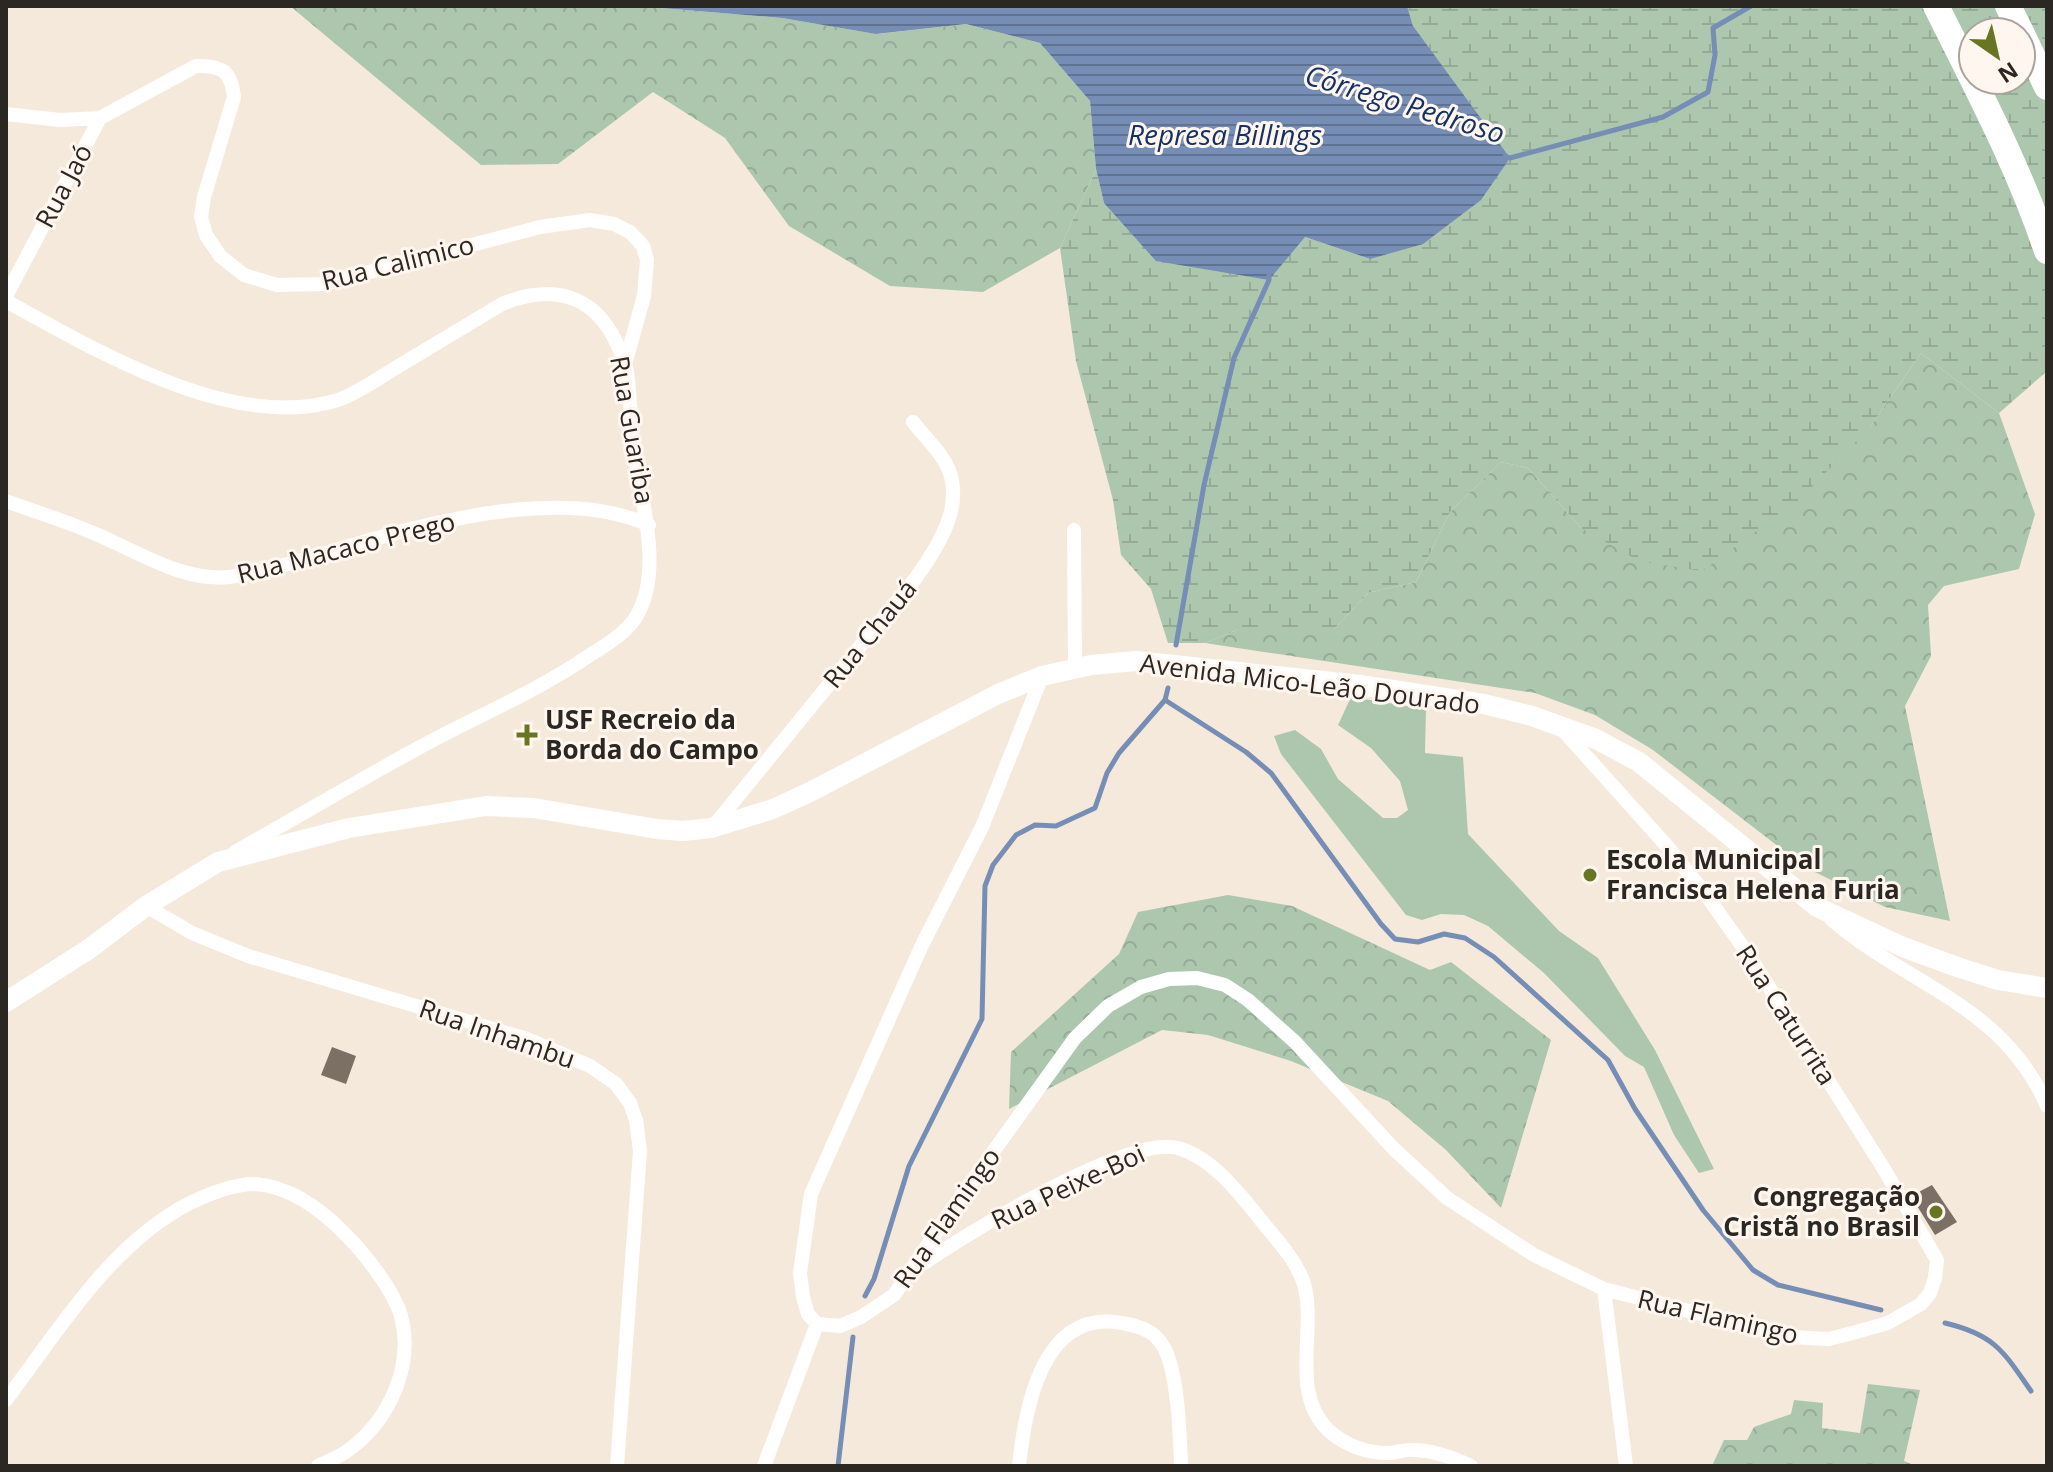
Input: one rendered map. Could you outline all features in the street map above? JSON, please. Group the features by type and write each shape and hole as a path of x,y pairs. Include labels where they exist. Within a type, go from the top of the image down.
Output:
{"highway":[{"path":"1936,6 2036,218 2047,251"},
{"path":"2037,66 2047,87"}],"street":[{"name":"Rua Calimico","path":"6,114 60,120 100,118 196,66 212,65 225,71 232,82 234,97 204,197 201,217 206,235 220,256 244,275 277,285 324,284 540,227 590,220 614,224 630,232 643,246 647,260 644,296 625,364"},
{"name":"Rua Jaó","path":"6,298 100,118"},
{"name":"Rua Guariba","path":"6,298 128,364 214,399 267,408 306,406 339,399 502,304 526,294 556,294 581,302 599,313 611,331 625,364 634,450 649,525 646,594 635,617 616,638 554,680 422,746 218,862"},
{"name":"Rua Chauá","path":"711,828 915,579 937,547 950,517 952,485 946,463 913,422"},
{"name":"Rua Macaco Prego","path":"6,501 199,577 229,577 460,519 543,506 627,514 649,525"},
{"path":"1074,530 1075,669"},
{"name":"Avenida Mico-Leão Dourado","path":"6,1002 89,949 146,906 218,862 349,828 486,806 534,808 657,829 683,831 711,828 773,809 963,710 1042,676 1112,662 1168,663 1345,683 1484,704 1561,727 1617,749 1639,762 1817,907 1903,947 1957,967 1998,980 2047,988"},
{"path":"764,1466 788,1394 817,1324 808,1314 800,1273 811,1194 921,947 982,827 1042,676"},
{"name":"Rua Caturrita","path":"1561,727 1704,892 1752,960 1884,1169 1937,1260"},
{"path":"1613,786 1611,767 1617,749"},
{"name":"Rua Inhambu","path":"146,906 192,933 248,956 527,1039 590,1066 616,1084 633,1112 640,1151 617,1466"},
{"path":"1817,907 1850,936 1993,1028 2028,1070 2047,1106"},
{"name":"Rua Flamingo","path":"817,1324 840,1326 861,1317 894,1295 962,1194 1075,1038 1108,1006 1141,987 1169,979 1197,978 1225,985 1248,1000 1295,1042 1394,1149 1447,1198 1534,1255 1604,1289 1789,1337 1829,1339 1888,1323 1921,1304 1930,1293 1937,1260"},
{"name":"Rua Peixe-Boi","path":"910,1273 978,1228 1048,1190 1124,1155 1160,1146 1178,1148 1200,1158 1220,1175 1250,1207 1297,1267 1308,1304 1309,1398 1325,1427 1356,1449 1390,1453 1413,1450 1453,1458 1471,1466"},
{"path":"6,1400 103,1273 142,1235 189,1203 254,1184 277,1189 325,1213 354,1242 385,1284 400,1312 405,1338 403,1363 394,1394 377,1424 350,1450 318,1466"},
{"name":"Rua Flamingo","path":"1604,1289 1626,1466"},
{"path":"1019,1466 1025,1419 1041,1367 1061,1340 1079,1328 1103,1319 1140,1327 1156,1336 1165,1347 1173,1373 1181,1466"},
{"path":"1402,1466 1413,1450"}],"green space":[{"path":"290,6 637,6 782,18 877,34 966,24 1040,43 1090,101 1096,169 1060,248 983,292 890,286 789,226 725,138 653,92 558,164 481,165"},
{"path":"1407,6 2047,6 2047,371 1999,413 1921,353 1870,427 1800,499 1702,571 1639,561 1581,528 1528,468 1501,462 1450,512 1416,582 1368,593 1334,629 1239,629 1205,643 1168,643 1151,589 1121,555 1113,500 1076,361 1060,248 1096,169 1104,203 1305,237 1370,259 1413,26"},
{"path":"1921,353 1999,413 2035,514 2019,569 1944,586 1928,605 1931,656 1905,706 1950,921 1885,907 1805,867 1653,750 1595,715 1535,693 1205,643 1239,629 1334,629 1368,593 1416,582 1450,512 1501,462 1528,468 1581,528 1870,427"},
{"path":"1351,697 1426,709 1425,753 1463,757 1468,834 1559,931 1598,958 1655,1050 1714,1169 1699,1173 1674,1135 1644,1067 1625,1056 1544,973 1488,926 1464,915 1441,914 1422,920 1406,915 1281,754 1274,736 1295,730 1321,749 1338,779 1383,818 1397,818 1408,810 1400,781 1371,748 1338,725"},
{"path":"1228,895 1292,906 1430,970 1451,962 1551,1040 1501,1208 1446,1150 1388,1101 1291,1061 1208,1035 1162,1030 1009,1109 1011,1052 1119,954 1138,912"},
{"path":"1868,1384 1920,1390 1904,1461 1916,1466 1712,1466 1724,1440 1747,1440 1754,1427 1791,1414 1794,1400 1823,1403 1822,1428 1860,1433"}],"water":[{"name":"Represa Billings","path":"637,6 1407,6 1413,26 1510,158 1481,200 1423,244 1370,259 1305,237 1269,280 1156,261 1104,203 1096,169 1090,101 1040,43 966,24 876,34 782,18"}],"building":[{"path":"332,1047 356,1056 346,1084 321,1075"},
{"name":"Congregação Cristã no Brasil","path":"1932,1185 1957,1222 1935,1235 1911,1196"}],"waterway":[{"name":"Córrego Pedroso","path":"1505,156 1510,158 1663,117 1708,92 1715,55 1713,28 1751,6"},
{"path":"1176,645 1204,485 1234,358 1269,275"},
{"path":"865,1296 874,1279 909,1166 982,1019 985,886 993,865 1016,835 1035,825 1056,826 1095,808 1107,773 1119,753 1165,700 1168,688"},
{"path":"1165,700 1246,752 1271,773 1395,939 1418,942 1444,934 1465,938 1494,957 1608,1060 1635,1109 1703,1210 1753,1270 1778,1285 1881,1310"},
{"path":"1945,1323 1976,1333 1996,1346 2031,1391"},
{"path":"838,1466 853,1337"}],"place":[{"name":"USF Recreio da Borda do Campo","path":"527,735"},
{"name":"Escola Municipal Francisca Helena Furia","path":"1590,875"},
{"name":"Congregação Cristã no Brasil","path":"1936,1212"}]}
